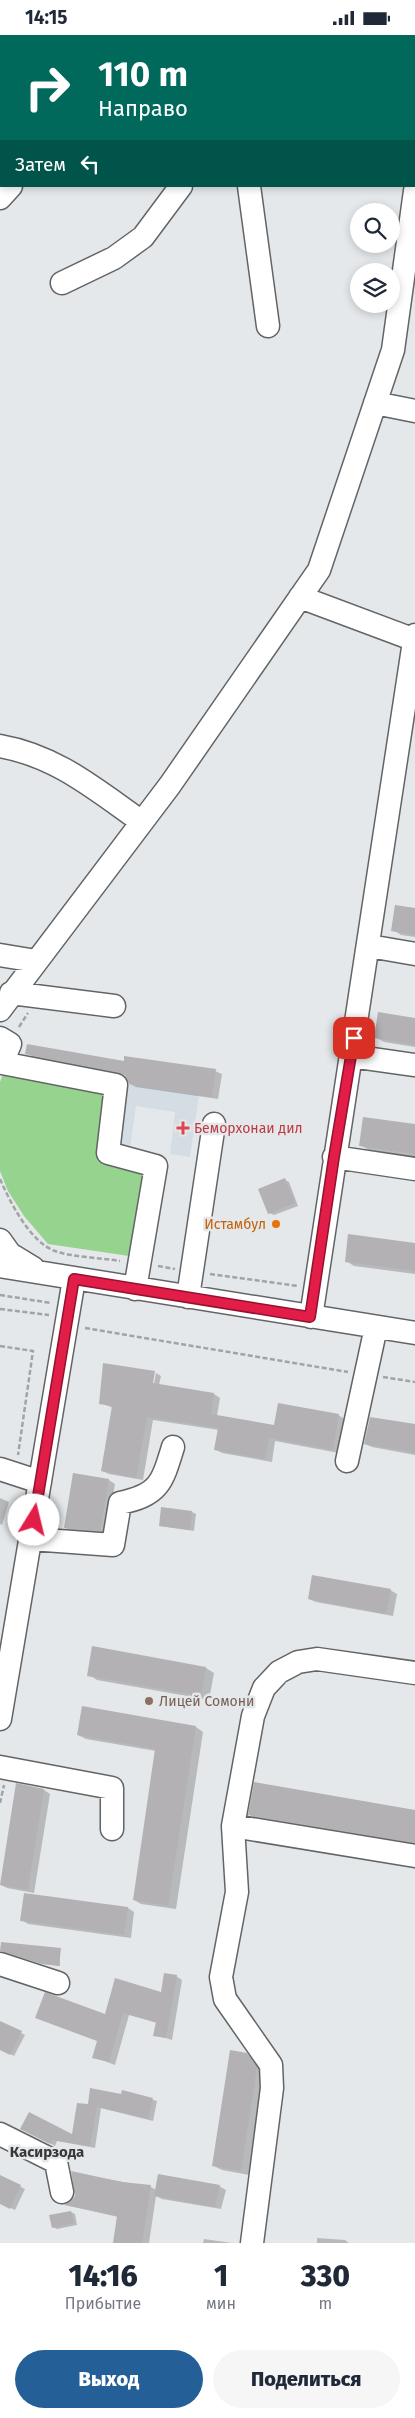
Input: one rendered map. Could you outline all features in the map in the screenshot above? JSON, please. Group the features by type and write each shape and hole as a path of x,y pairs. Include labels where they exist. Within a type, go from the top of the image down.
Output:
{"street":[{"path":"0,198 10,187"},
{"path":"62,283 114,258 143,237 180,187"},
{"path":"249,187 268,326"},
{"path":"4,1002 170,785 319,570 393,350 415,191"},
{"path":"375,403 415,411"},
{"path":"300,597 415,640"},
{"path":"310,1317 369,946 407,751 415,635"},
{"path":"0,747 20,750 60,765 142,822"},
{"path":"369,946 415,954"},
{"path":"0,955 36,961"},
{"path":"4,1002 39,996 114,1006"},
{"path":"5,1041 2,1063 116,1085 108,1153 156,1166 135,1289"},
{"path":"352,1056 415,1065"},
{"path":"188,1297 214,1124"},
{"path":"334,1157 415,1169"},
{"path":"0,1240 10,1254 42,1274"},
{"path":"0,1266 415,1333"},
{"path":"0,1719 3,1689 40,1482 62,1315 74,1279"},
{"path":"347,1461 376,1327"},
{"path":"31,1539 113,1545 120,1503 140,1499 163,1481 173,1447"},
{"path":"8,1465 40,1482"},
{"path":"252,2243 272,2088 271,2065 225,1999 220,1977 237,1892 234,1826 253,1716 264,1688 279,1672 298,1662 317,1659 415,1673"},
{"path":"0,1767 112,1788 112,1829"},
{"path":"234,1826 415,1856"},
{"path":"0,1964 58,1983"},
{"path":"0,2134 56,2161 62,2192"}],"path":[{"path":"5,1041 39,996"},
{"path":"0,1295 62,1315"},
{"path":"0,1309 62,1315 415,1382"},
{"path":"0,1346 33,1351 8,1465"}],"shaded area":[{"name":"Беморхонаи дил","path":"120,1083 199,1095 190,1157 170,1154 175,1112 136,1106 130,1148 112,1145"}],"green space":[{"path":"3,1074 105,1093 105,1156 144,1168 129,1256 48,1244 24,1216 8,1191 0,1171 0,1082"}],"building":[{"path":"395,905 415,908 415,935 391,931"},
{"path":"378,1012 415,1018 415,1045 374,1038"},
{"path":"27,1044 124,1061 124,1056 216,1069 212,1097 129,1084 125,1075 118,1072 25,1054"},
{"path":"363,1117 415,1124 415,1154 359,1146"},
{"path":"285,1178 295,1203 268,1214 258,1189"},
{"path":"348,1234 415,1243 415,1271 345,1262"},
{"path":"103,1363 155,1371 153,1383 214,1393 211,1414 274,1425 278,1403 339,1414 333,1450 269,1438 265,1459 214,1450 218,1428 147,1417 136,1478 101,1471 112,1406 99,1404"},
{"path":"370,1417 415,1424 415,1453 364,1444"},
{"path":"73,1473 109,1479 100,1531 64,1528"},
{"path":"161,1507 192,1511 190,1530 159,1526"},
{"path":"312,1575 391,1589 386,1614 308,1599"},
{"path":"92,1646 206,1667 201,1696 87,1676"},
{"path":"82,1706 196,1726 168,1906 133,1900 155,1749 77,1735"},
{"path":"254,1782 415,1810 415,1843 248,1815"},
{"path":"16,1783 44,1789 28,1890 0,1885"},
{"path":"24,1893 128,1907 124,1935 20,1921"},
{"path":"1,1942 61,1948 59,1966 42,1964 0,1951"},
{"path":"164,1973 177,1975 166,2038 153,2036 156,2022 123,2013 109,2062 92,2058 97,2041 35,2018 45,1992 105,2014 115,1978 161,1992"},
{"path":"0,2021 22,2031 10,2055 0,2050"},
{"path":"230,2050 247,2053 257,2067 241,2171 212,2166"},
{"path":"90,2088 121,2094 122,2090 153,2098 148,2119 97,2107 90,2146 52,2140 50,2144 20,2129 29,2112 72,2134 77,2103 88,2104"},
{"path":"71,2171 122,2182 151,2185 142,2243 113,2243 117,2216 64,2205 75,2196"},
{"path":"158,2174 220,2185 215,2207 154,2196"},
{"path":"0,2175 21,2185 10,2209 0,2204"},
{"path":"71,2211 74,2223 52,2228 49,2215"}],"place":[{"name":"Беморхонаи дил","path":"183,1128"},
{"name":"Истамбул","path":"276,1224"},
{"name":"Лицей Сомони","path":"149,1701"}],"district":[{"name":"Касирзода","path":"47,2152"}],"route":[{"path":"34,1520 74,1279 310,1317 354,1038"}]}
